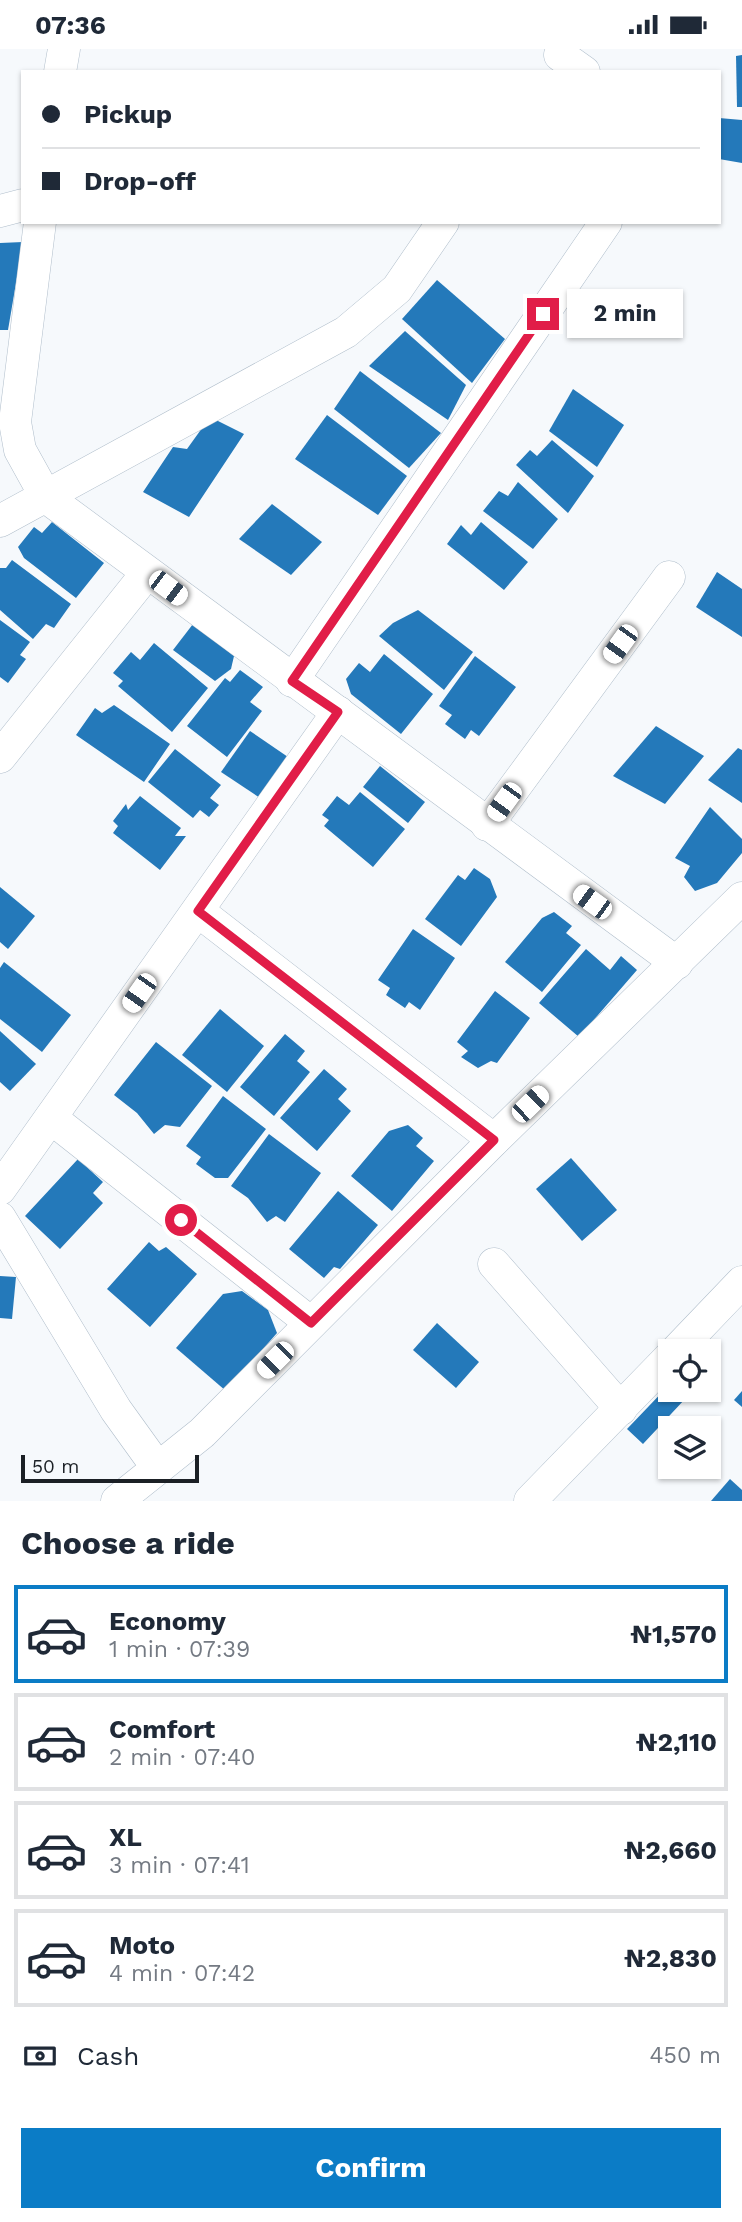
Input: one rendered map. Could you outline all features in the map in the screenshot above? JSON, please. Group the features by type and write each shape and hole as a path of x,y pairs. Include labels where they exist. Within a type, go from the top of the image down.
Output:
{"street":[{"path":"60,70 64,49"},
{"path":"0,211 21,206"},
{"path":"40,224 8,434 46,497 677,963"},
{"path":"0,520 346,332 397,289 442,224"},
{"path":"292,681 605,224"},
{"path":"0,757 147,572"},
{"path":"487,825 669,577"},
{"path":"0,1189 338,712"},
{"path":"117,1501 202,1433 494,1140 742,898"},
{"path":"198,911 494,1140"},
{"path":"51,1118 311,1323"},
{"path":"0,1218 116,1410 157,1467"},
{"path":"494,1264 621,1409"},
{"path":"687,1339 742,1282"},
{"path":"530,1501 658,1370"}],"building":[{"path":"742,55 742,107 737,107 736,56"},
{"path":"721,118 742,120 742,163 721,159"},
{"path":"23,242 8,330 0,330 0,243"},
{"path":"437,280 505,339 472,383 402,319"},
{"path":"405,331 466,385 448,420 369,366"},
{"path":"360,371 441,433 409,468 334,409"},
{"path":"573,389 624,425 597,467 549,431"},
{"path":"327,415 407,476 378,515 295,459"},
{"path":"210,417 244,434 189,517 143,492 173,447 187,449"},
{"path":"552,440 594,476 568,513 516,465 530,450 537,456"},
{"path":"518,482 558,519 533,549 483,511 499,491 508,496"},
{"path":"272,504 322,542 291,575 239,539"},
{"path":"52,522 104,563 76,598 24,558 18,547 34,527 42,533"},
{"path":"481,522 528,562 504,590 447,544 461,525 471,535"},
{"path":"12,560 71,604 54,628 46,624 33,639 0,610 0,568 6,568"},
{"path":"717,572 742,589 742,637 696,607"},
{"path":"418,610 473,652 444,690 379,636 393,623"},
{"path":"0,620 30,642 20,655 26,659 8,683 0,677"},
{"path":"193,624 234,656 231,669 215,681 173,650"},
{"path":"154,643 208,688 172,732 118,686 123,681 113,673 131,652 140,660"},
{"path":"384,654 433,694 401,734 351,694 346,679 359,663 370,672"},
{"path":"475,656 516,687 479,736 471,730 465,739 445,724 452,715 439,706"},
{"path":"240,670 263,687 250,702 262,711 227,757 187,726 225,678 230,682"},
{"path":"114,705 170,744 144,782 76,735 95,708 102,713"},
{"path":"656,726 704,756 665,804 613,776"},
{"path":"250,731 288,757 260,798 221,772"},
{"path":"738,748 742,750 742,803 708,780"},
{"path":"175,749 221,785 210,798 219,805 209,817 200,810 193,818 148,782"},
{"path":"380,766 425,802 408,823 363,787"},
{"path":"360,792 405,829 373,867 324,826 329,820 322,815 337,796 349,805"},
{"path":"140,796 181,828 175,836 186,836 160,870 113,833 118,826 113,821 126,804 128,810"},
{"path":"710,807 742,839 742,853 717,883 695,891 684,877 690,866 675,858"},
{"path":"474,868 490,879 497,897 461,946 425,919 458,875 465,880"},
{"path":"0,887 35,916 8,949 0,942"},
{"path":"554,912 572,926 566,933 581,945 542,992 505,962 542,918"},
{"path":"413,929 455,958 420,1010 409,1002 405,1008 386,995 390,988 378,980"},
{"path":"586,949 610,970 621,956 637,970 579,1037 539,1003"},
{"path":"4,962 71,1015 42,1052 0,1019 0,968"},
{"path":"495,991 530,1018 497,1063 491,1061 478,1068 461,1057 468,1051 457,1042"},
{"path":"220,1009 264,1046 227,1092 182,1055"},
{"path":"0,1031 36,1064 10,1091 0,1082"},
{"path":"285,1034 305,1051 297,1061 310,1072 274,1116 240,1087"},
{"path":"156,1042 212,1086 180,1127 165,1125 154,1134 137,1113 114,1095"},
{"path":"324,1069 347,1089 338,1099 351,1111 317,1151 280,1118"},
{"path":"223,1096 266,1129 228,1178 215,1178 196,1164 201,1157 186,1146"},
{"path":"408,1125 423,1138 416,1146 434,1161 392,1211 351,1176 389,1131"},
{"path":"269,1134 321,1173 285,1222 276,1216 267,1222 248,1198 231,1186"},
{"path":"571,1158 617,1210 582,1241 536,1189"},
{"path":"78,1159 103,1182 93,1193 103,1203 60,1249 25,1216"},
{"path":"338,1191 378,1225 340,1269 334,1267 324,1278 289,1249"},
{"path":"149,1242 159,1251 166,1247 197,1274 150,1327 107,1289"},
{"path":"0,1276 16,1277 12,1319 0,1318"},
{"path":"242,1291 268,1310 277,1333 226,1391 176,1348 223,1294"},
{"path":"437,1323 479,1362 456,1388 413,1350"},
{"path":"742,1391 742,1407 734,1400"},
{"path":"658,1397 658,1402 682,1402 669,1416 658,1416 658,1428 643,1444 627,1429"},
{"path":"730,1479 742,1490 742,1501 711,1501"}],"route":[{"path":"181,1220 311,1323 494,1140 198,911 338,712 292,681 543,314"}]}
